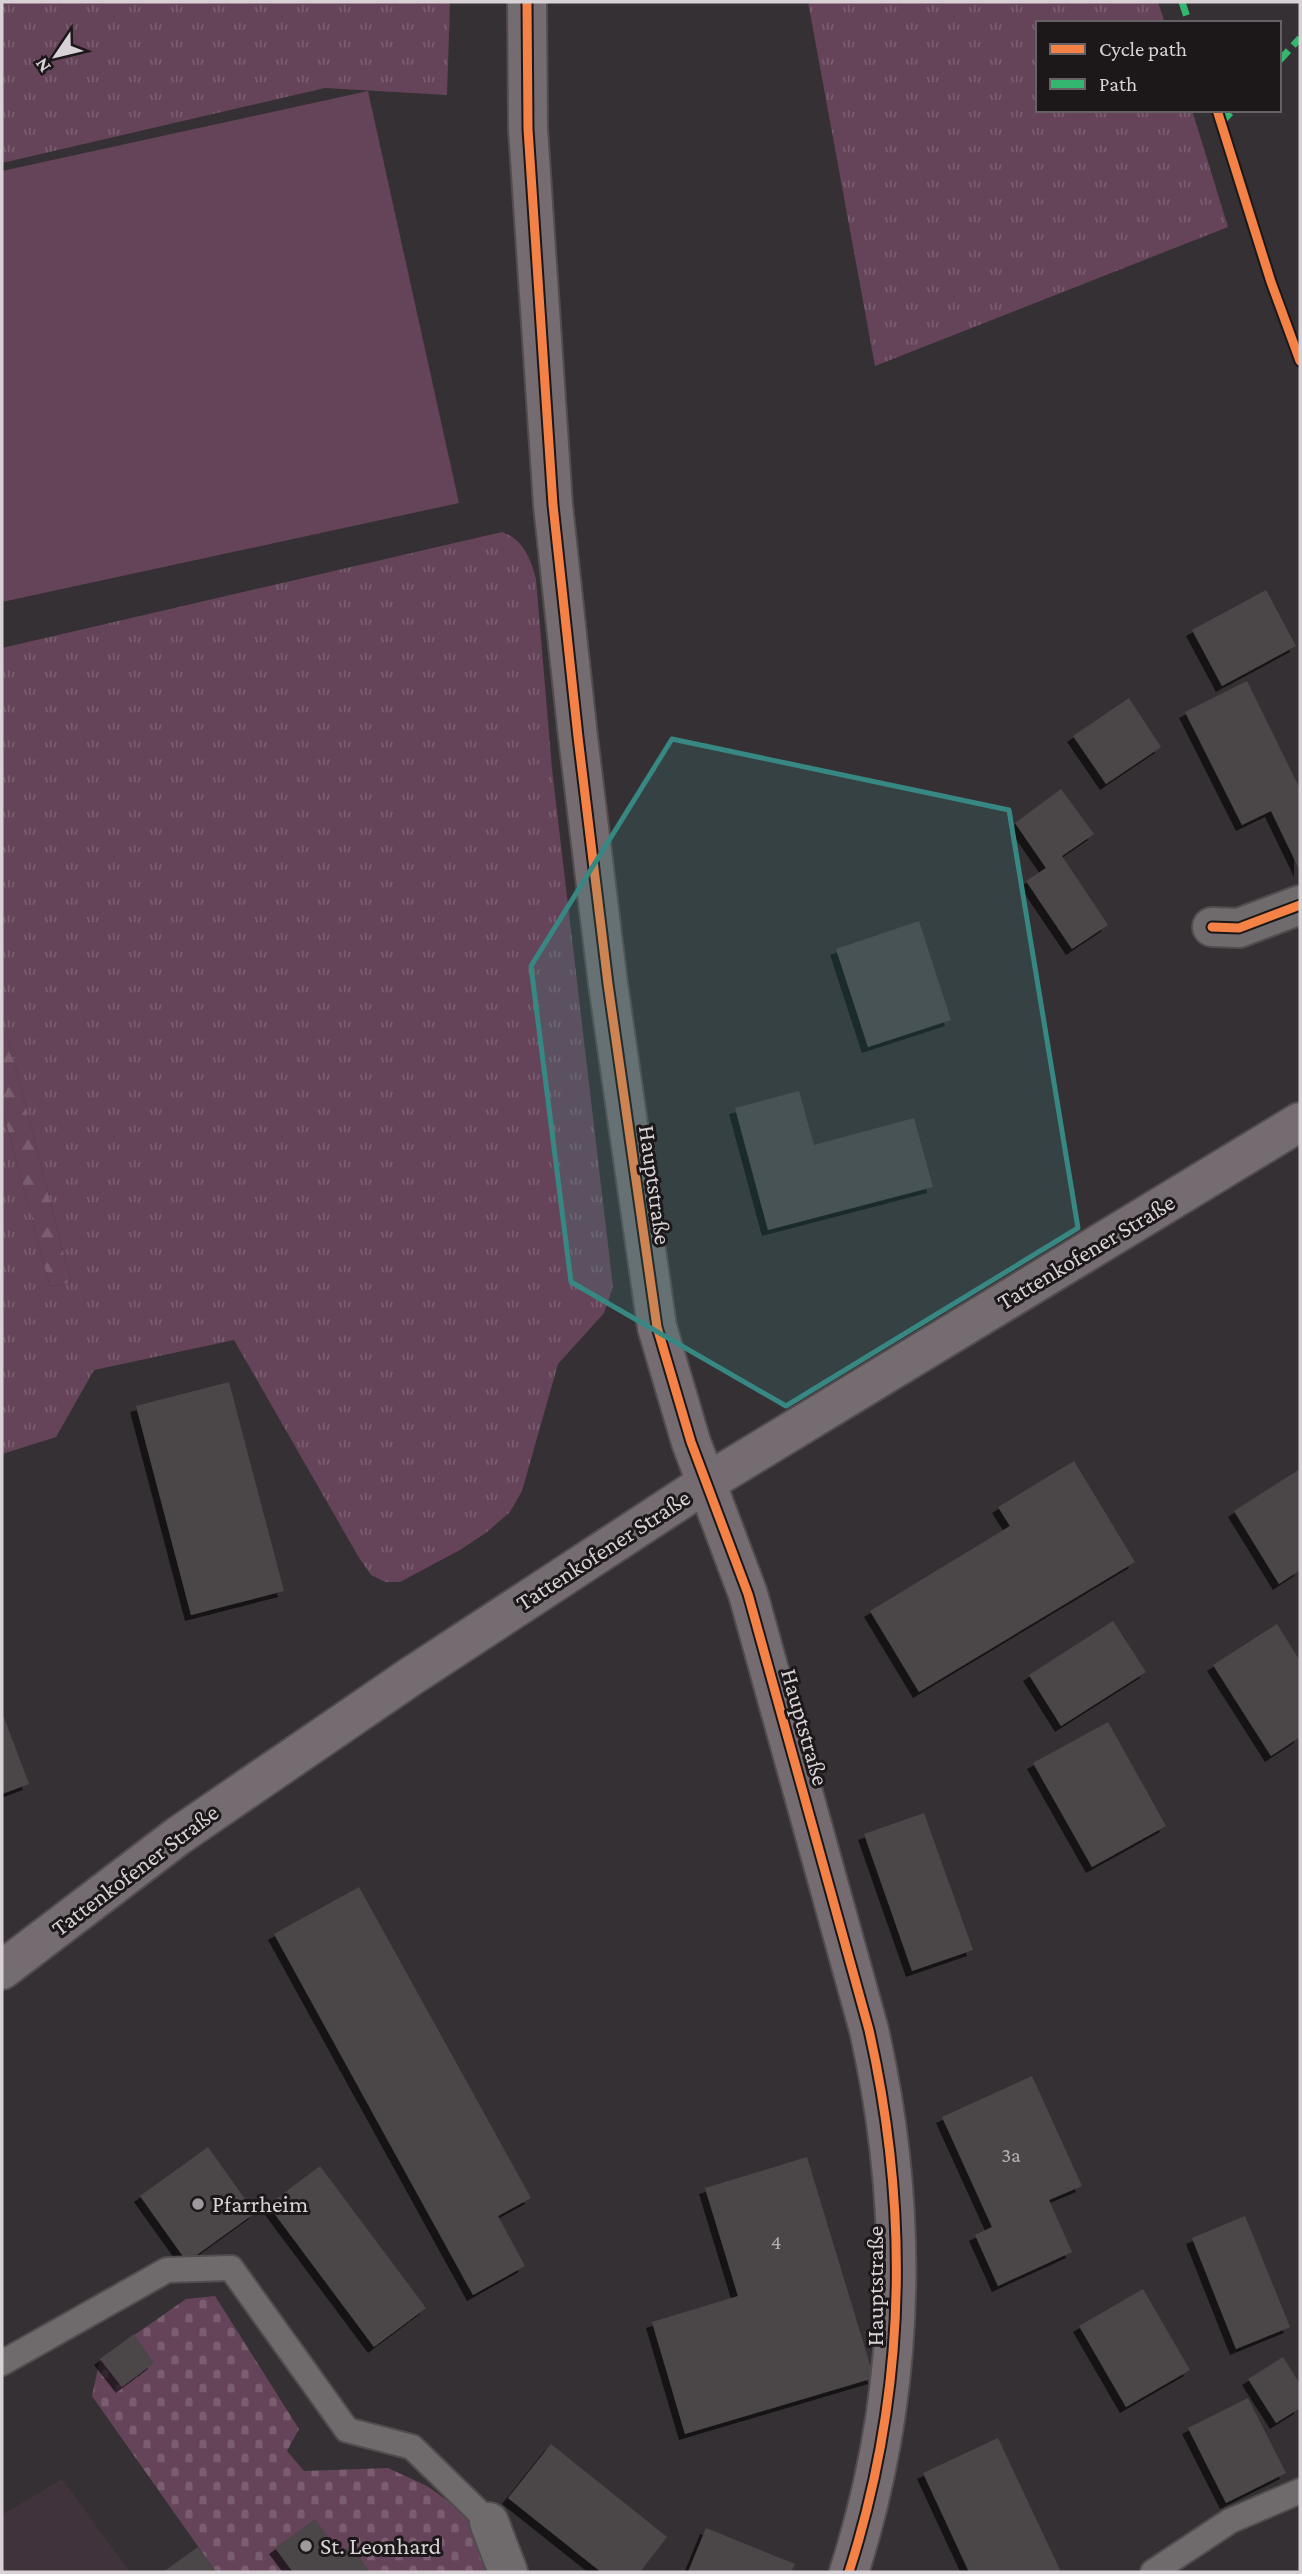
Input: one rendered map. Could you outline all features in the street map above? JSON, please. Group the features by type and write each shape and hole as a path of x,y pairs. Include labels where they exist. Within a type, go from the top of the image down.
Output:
{"main road":[{"name":"Hauptstraße","path":"527,2 528,129 553,505 597,899 657,1327 691,1442 748,1594 869,2030 892,2166 897,2273 894,2363 879,2458 849,2572"},
{"name":"Tattenkofener Straße","path":"2,1970 177,1836 410,1677 706,1483 1300,1122"}],"street":[{"path":"1212,927 1239,929 1300,905"},
{"path":"489,2522 508,2572"}],"lane":[{"path":"2,2363 167,2270 231,2268 347,2430 412,2447 489,2522"},
{"path":"1153,2572 1230,2521 1300,2491"}],"highlighted area":[{"path":"672,739 1009,810 1078,1228 786,1406 571,1282 531,966"}],"shaded area":[{"path":"62,2479 130,2572 2,2572 2,2515"}],"green space":[{"path":"2,2 450,2 447,95 325,88 2,163"},
{"path":"808,2 1158,2 1164,21 1036,21 1036,112 1193,112 1228,227 875,366"},
{"path":"368,91 459,503 2,602 2,171"},
{"path":"502,532 521,545 532,564 536,579 552,769 613,1287 604,1313 558,1364 522,1491 510,1512 460,1550 400,1582 385,1582 371,1575 358,1556 234,1340 94,1370 56,1437 2,1454 2,1107 50,1287 71,1282 8,1038 2,1032 2,648"},
{"path":"2,1032 8,1038 71,1282 50,1287 2,1107"},
{"path":"215,2296 299,2429 287,2451 304,2471 388,2468 427,2486 466,2514 477,2529 494,2572 216,2572 92,2396 100,2359 186,2299"}],"building":[{"path":"1266,590 1296,646 1222,686 1192,630"},
{"path":"1247,681 1300,789 1300,871 1271,811 1242,825 1185,712"},
{"path":"1129,698 1161,747 1106,784 1073,736"},
{"path":"1061,789 1094,834 1062,856 1108,925 1072,949 1026,881 1046,868 1015,823"},
{"path":"919,921 951,1020 868,1047 836,949"},
{"path":"799,1091 814,1145 914,1118 933,1187 768,1230 735,1108"},
{"path":"229,1382 284,1591 191,1615 136,1406"},
{"path":"1074,1461 1135,1562 919,1692 870,1611 1010,1526 998,1507"},
{"path":"1300,1469 1300,1570 1279,1584 1234,1511"},
{"path":"1113,1621 1146,1672 1061,1726 1029,1675"},
{"path":"1277,1624 1300,1661 1300,1737 1271,1756 1213,1665"},
{"path":"2,1712 29,1784 2,1794"},
{"path":"1108,1722 1166,1826 1092,1867 1033,1763"},
{"path":"924,1813 973,1950 912,1971 864,1834"},
{"path":"359,1887 531,2198 498,2216 525,2266 473,2295 274,1934"},
{"path":"1032,2076 1082,2186 1049,2200 1072,2252 998,2286 975,2235 992,2227 942,2117"},
{"name":"Pfarrheim","path":"208,2147 255,2213 187,2262 140,2196"},
{"path":"807,2157 874,2378 685,2434 652,2322 738,2296 705,2188"},
{"path":"320,2166 426,2308 374,2347 268,2205"},
{"path":"1245,2216 1290,2327 1236,2349 1192,2238"},
{"path":"1143,2289 1190,2370 1126,2407 1079,2326"},
{"path":"134,2334 154,2363 122,2387 100,2359"},
{"path":"1283,2357 1300,2384 1300,2408 1276,2423 1248,2379"},
{"path":"1248,2398 1286,2473 1226,2503 1188,2428"},
{"path":"998,2438 1061,2572 969,2572 923,2473"},
{"path":"551,2444 667,2537 640,2572 601,2572 508,2498"},
{"name":"St. Leonhard","path":"315,2519 340,2553 351,2545 370,2572 293,2572 275,2548"},
{"path":"706,2528 795,2564 791,2572 688,2572"},
{"path":"198,2547 216,2572 163,2572"}],"marked path":[{"path":"1182,2 1188,21"},
{"path":"1281,59 1300,38"},
{"path":"1221,123 1231,112"}],"cycle path":[{"path":"527,2 528,129 553,505 608,984 657,1327 691,1442 748,1594 869,2030 891,2166 896,2235 896,2302 891,2370 882,2438 868,2505 849,2572"},
{"path":"1218,112 1271,282 1300,361"},
{"path":"1212,927 1239,928 1300,905"}],"place":[{"name":"Pfarrheim","path":"198,2204"},
{"name":"St. Leonhard","path":"306,2546"}]}
